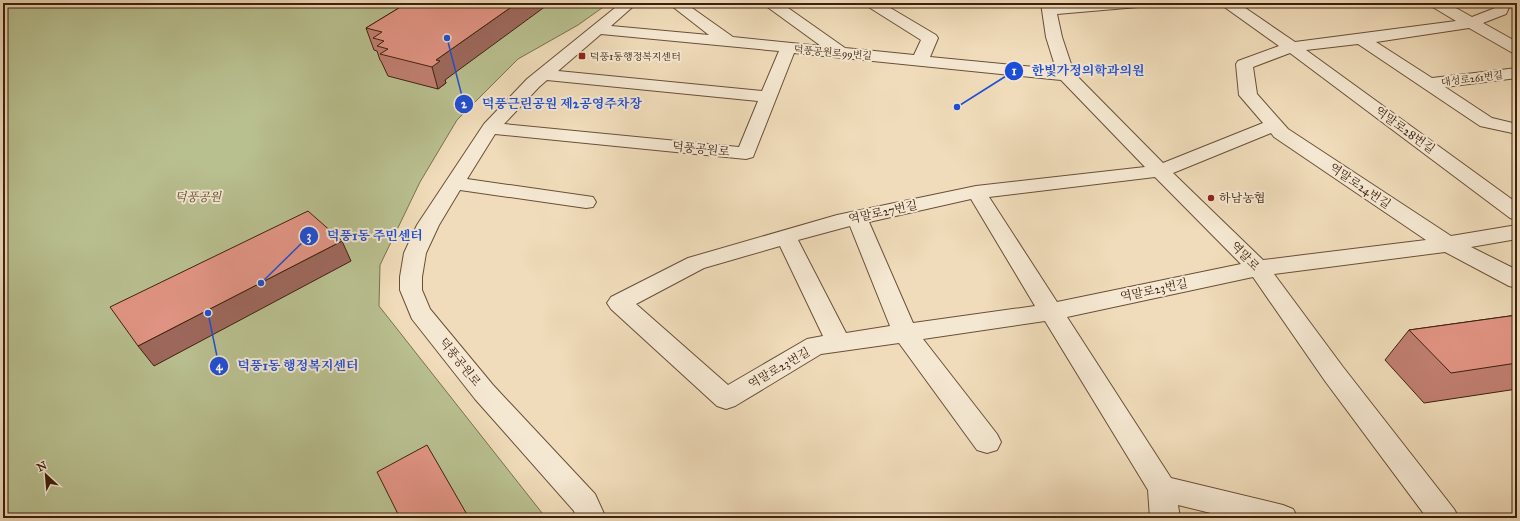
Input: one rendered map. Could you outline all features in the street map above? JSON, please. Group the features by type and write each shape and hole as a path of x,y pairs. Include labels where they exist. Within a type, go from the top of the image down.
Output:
{"street":[{"name":"덕풍공원로","path":"591,518 585,503 484,392 420,313 411,290 411,277 415,253 428,225 490,128 533,83 630,3"},
{"path":"675,3 729,42"},
{"path":"771,3 840,53"},
{"path":"872,3 930,38 920,60"},
{"path":"1049,6 1138,3"},
{"name":"역말로28번길","path":"1228,3 1292,47 1517,213"},
{"path":"1436,3 1517,49"},
{"path":"1160,171 1274,125 1248,95 1244,64 1292,47 1361,39 1471,23 1501,11 1504,3"},
{"name":"역말로","path":"1049,6 1054,38 1066,75 1258,268 1334,374 1444,518"},
{"name":"덕풍공원로99번길","path":"599,29 1066,75"},
{"path":"1361,39 1486,122 1517,129"},
{"path":"544,75 768,97 788,48"},
{"name":"대성로261번길","path":"1427,84 1517,72"},
{"name":"덕풍공원로","path":"490,128 746,153 768,97"},
{"name":"역말로24번길","path":"1274,125 1281,133 1448,244 1517,280"},
{"name":"역말로27번길","path":"726,399 619,303 696,263 837,222 976,192 1160,171"},
{"path":"454,183 586,202"},
{"path":"976,192 1162,488 1165,518"},
{"path":"857,218 905,333 987,442"},
{"path":"1258,268 1448,244 1517,232"},
{"path":"786,237 838,343"},
{"name":"역말로23번길","path":"726,399 816,346 1051,312 1258,268"},
{"path":"1162,488 1283,518"}],"green space":[{"name":"덕풍공원","path":"3,3 609,3 578,25 518,59 457,120 420,182 380,265 379,306 546,518 3,518"}],"building":[{"path":"407,3 517,3 436,60 440,61 432,67 380,54 388,49 377,46 384,41 373,38 382,32 366,28"},
{"path":"308,211 342,241 138,346 110,307"},
{"path":"1517,315 1517,363 1451,373 1409,330"},
{"path":"427,445 469,518 400,518 377,472"}],"place":[{"name":"덕풍근린공원 제2공영주차장","path":"447,38"},
{"name":"덕풍1동행정복지센터","path":"582,56"},
{"name":"한빛가정의학과의원","path":"957,107"},
{"name":"하남농협","path":"1211,198"},
{"name":"덕풍1동 주민센터","path":"261,283"},
{"name":"덕풍1동 행정복지센터","path":"208,313"}]}
